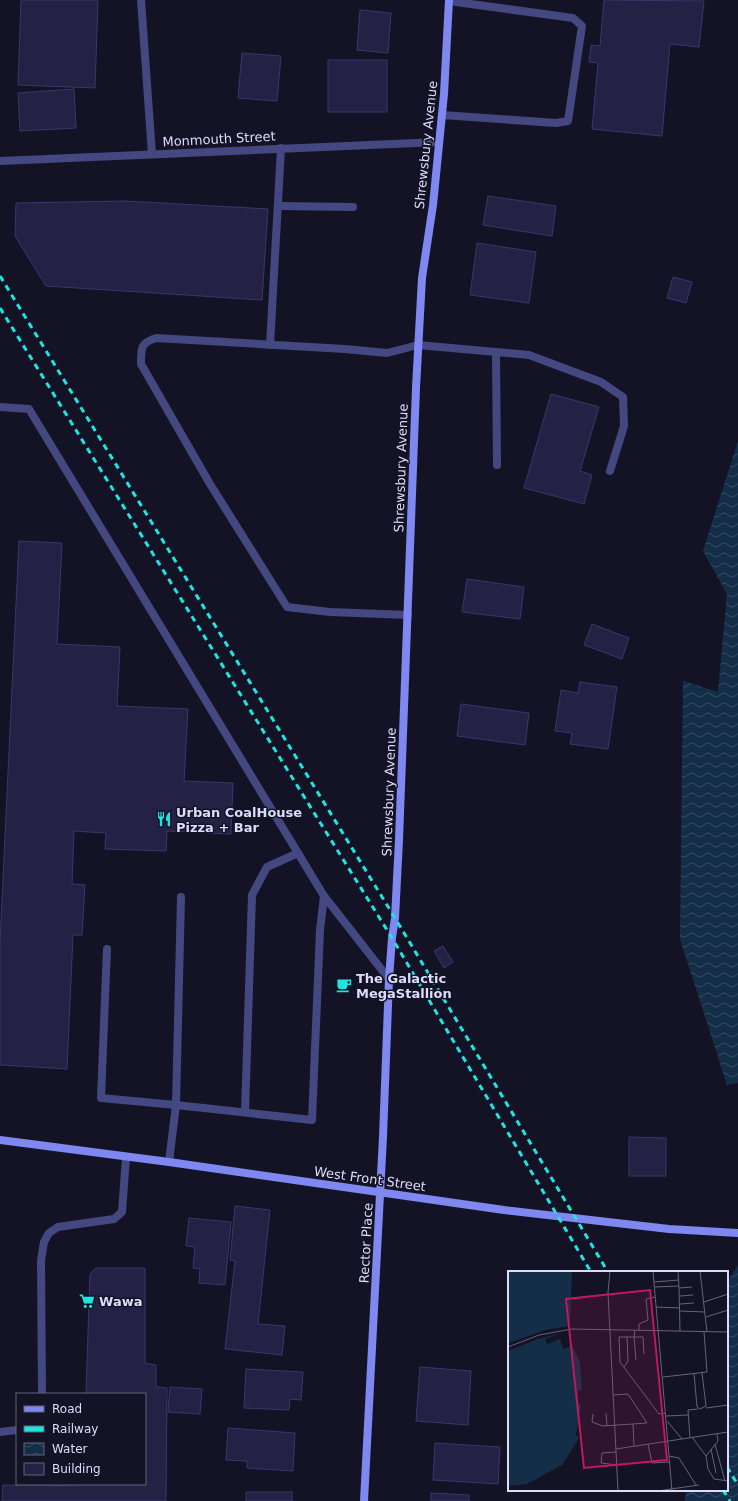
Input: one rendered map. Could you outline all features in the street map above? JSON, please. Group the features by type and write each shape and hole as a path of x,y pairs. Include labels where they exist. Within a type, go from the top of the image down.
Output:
{"main road":[{"name":"Shrewsbury Avenue","path":"392,938 395,918 399,854 418,345 422,278 433,205 442,115 449,0"},
{"name":"Rector Place","path":"364,1501 392,938"},
{"name":"West Front Street","path":"0,1140 126,1156 380,1193 623,1224 738,1233"}],"street":[{"path":"141,0 152,154"},
{"path":"442,115 556,123 568,121 582,26 573,18 449,0"},
{"name":"Monmouth Street","path":"0,161 439,142"},
{"path":"270,345 281,148"},
{"path":"278,206 352,207"},
{"path":"408,615 330,612 287,607 210,484 141,364 141,349 147,341 156,338 345,349 387,353 418,345 529,355 601,382 623,397 624,426 610,471"},
{"path":"496,352 497,465"},
{"path":"0,407 29,409 324,896 389,979"},
{"path":"244,1112 252,895 267,867 298,853"},
{"path":"107,949 101,1098 312,1120 320,930 324,896"},
{"path":"169,1162 176,1105 181,897"},
{"path":"42,1393 41,1260 44,1242 49,1233 58,1227 114,1219 122,1212 126,1156"},
{"path":"0,1432 16,1430"}],"water":[{"path":"738,441 738,1083 727,1085 680,939 683,681 718,692 727,594 703,551"},
{"path":"738,1265 738,1501 685,1501 686,1491 728,1491 729,1279"}],"building":[{"path":"21,0 98,0 95,88 18,85"},
{"path":"604,0 704,1 699,47 670,44 662,136 592,129 598,63 589,62 591,45 600,46"},
{"path":"360,10 391,13 388,53 357,50"},
{"path":"242,53 281,56 277,101 238,98"},
{"path":"328,60 387,60 387,112 328,112"},
{"path":"74,89 76,128 20,131 18,93"},
{"path":"488,196 556,206 552,236 483,225"},
{"path":"125,201 268,209 262,300 46,286 15,236 16,203"},
{"path":"477,243 536,252 529,303 470,295"},
{"path":"673,277 692,282 686,303 667,298"},
{"path":"551,394 599,407 580,471 592,475 584,504 524,488"},
{"path":"19,541 62,543 57,644 120,647 117,706 188,709 184,781 233,783 231,834 167,831 166,851 105,849 106,833 74,831 72,884 85,885 82,935 73,935 67,1069 0,1065 0,942"},
{"path":"467,579 524,587 520,619 462,612"},
{"path":"592,624 629,638 622,659 584,645"},
{"path":"580,682 617,687 608,749 570,744 572,733 555,731 561,690 578,693"},
{"path":"461,704 529,713 525,745 457,736"},
{"path":"443,946 453,962 444,968 434,951"},
{"path":"629,1137 666,1138 666,1176 629,1176"},
{"path":"235,1206 270,1210 258,1324 285,1326 282,1355 225,1349 235,1261 230,1260"},
{"path":"189,1218 231,1222 225,1285 199,1283 200,1269 193,1268 195,1247 186,1246"},
{"path":"96,1268 145,1268 145,1363 156,1365 156,1387 167,1388 166,1501 2,1501 3,1485 146,1485 146,1393 86,1393 90,1274"},
{"path":"420,1367 471,1371 468,1425 416,1421"},
{"path":"246,1369 303,1372 301,1400 290,1399 289,1410 244,1408"},
{"path":"170,1387 202,1389 200,1414 168,1412"},
{"path":"228,1428 295,1433 293,1471 247,1468 247,1461 226,1460"},
{"path":"435,1443 500,1447 498,1484 433,1480"},
{"path":"246,1492 292,1492 292,1501 246,1501"},
{"path":"431,1493 469,1495 469,1501 431,1501"}],"railway":[{"path":"0,276 395,918 607,1271"},
{"path":"0,308 392,938 590,1271"},
{"path":"728,1469 738,1485"},
{"path":"724,1491 730,1501"}],"place":[{"name":"Urban CoalHouse Pizza + Bar","path":"164,819"},
{"name":"The Galactic MegaStallion","path":"344,985"},
{"name":"Wawa","path":"87,1301"}]}
